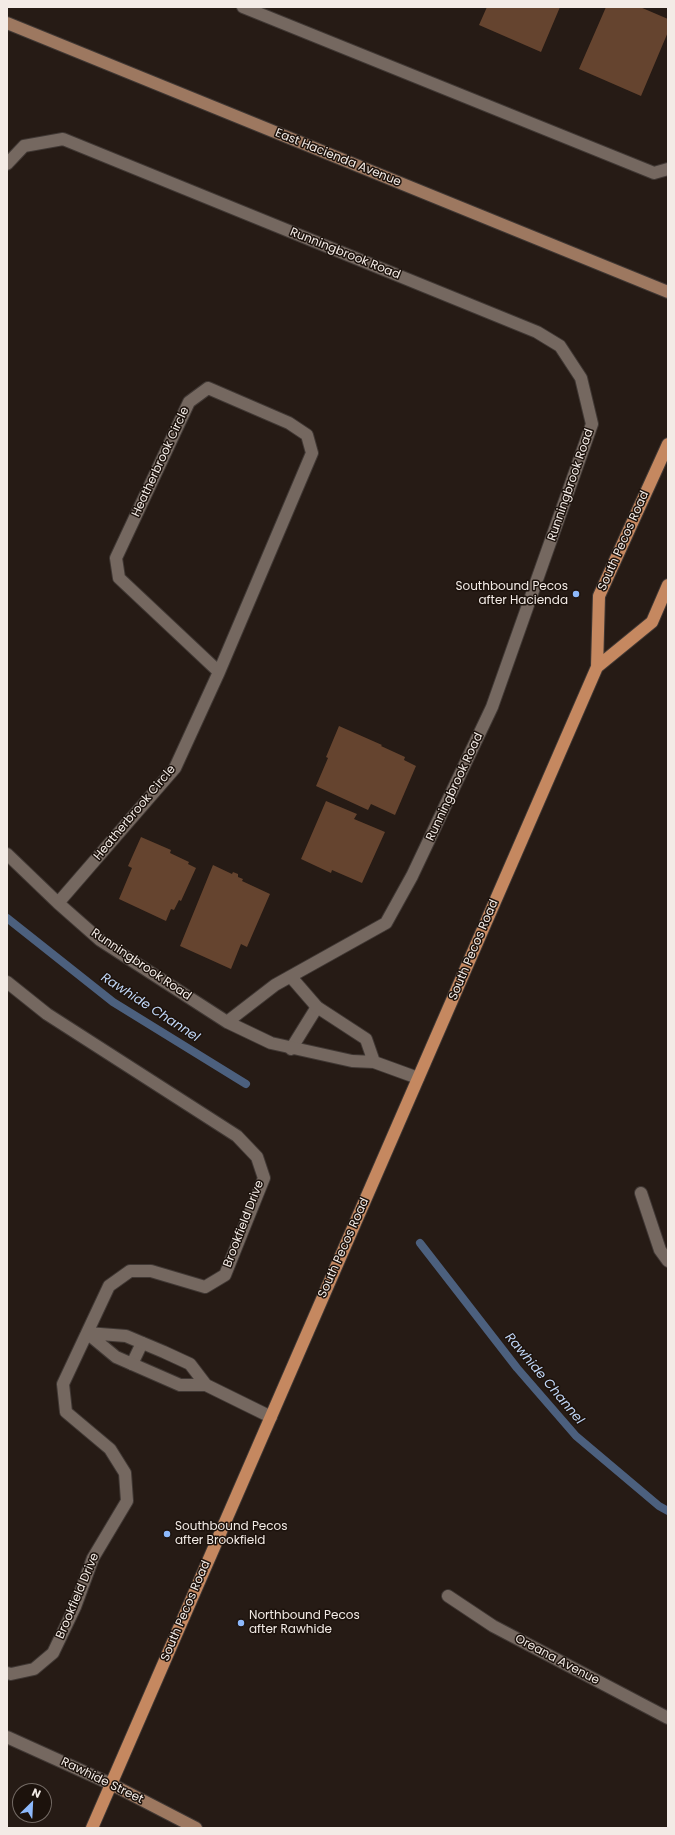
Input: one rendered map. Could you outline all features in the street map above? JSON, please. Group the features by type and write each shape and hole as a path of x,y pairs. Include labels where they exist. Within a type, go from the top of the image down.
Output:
{"main road":[{"name":"East Hacienda Avenue","path":"7,23 668,292"},
{"name":"South Pecos Road","path":"92,1828 597,667 599,596 668,444"},
{"name":"South Pecos Road","path":"597,667 652,622 668,585"},
{"name":"Rawhide Street","path":"111,1784 196,1828"}],"street":[{"path":"243,7 654,173 668,169"},
{"name":"Runningbrook Road","path":"7,164 24,146 63,139 537,332 560,346 581,378 592,424 492,707 412,876 386,923 313,962 291,977 275,985 227,1022"},
{"name":"Heatherbrook Circle","path":"58,903 175,768 219,672 312,453 307,436 289,424 208,388 189,402 116,558 119,578 219,672"},
{"name":"Runningbrook Road","path":"7,854 58,903 100,940 227,1022 271,1043 352,1061 374,1062 418,1078"},
{"path":"291,977 317,1007 366,1039 374,1062"},
{"name":"Brookfield Drive","path":"7,982 47,1014 237,1136 257,1158 264,1178 225,1274 205,1287 151,1271 130,1271 109,1286 63,1384 66,1412 110,1449 125,1473 127,1501 93,1558 75,1607 53,1653 34,1669 11,1674 7,1673"},
{"path":"291,1048 317,1007"},
{"path":"641,1193 660,1250 668,1261"},
{"path":"87,1334 126,1336 190,1364 206,1385 270,1417"},
{"path":"87,1334 116,1357 180,1385 206,1385"},
{"path":"132,1364 142,1343"},
{"name":"Oreana Avenue","path":"448,1596 493,1626 668,1718"},
{"name":"Rawhide Street","path":"7,1737 111,1784"}],"building":[{"path":"487,7 560,7 541,52 479,25"},
{"path":"606,7 640,7 668,19 668,32 641,96 579,69"},
{"path":"339,726 382,745 381,746 405,757 404,760 416,766 395,815 371,804 368,810 316,786"},
{"path":"326,801 357,814 354,819 385,832 362,883 332,870 331,873 301,859"},
{"path":"141,837 171,850 170,853 189,862 188,864 196,868 181,901 179,900 174,910 171,909 166,921 119,899 132,868 128,866"},
{"path":"213,865 232,874 233,872 238,874 238,877 243,879 242,881 270,894 247,947 241,944 231,969 180,946"}],"waterway":[{"name":"Rawhide Channel","path":"7,918 113,1002 246,1084"},
{"name":"Rawhide Channel","path":"420,1243 517,1368 576,1436 659,1506 668,1511"}],"place":[{"name":"Southbound Pecos after Hacienda","path":"576,594"},
{"name":"Southbound Pecos after Brookfield","path":"167,1534"},
{"name":"Northbound Pecos after Rawhide","path":"241,1623"}]}
